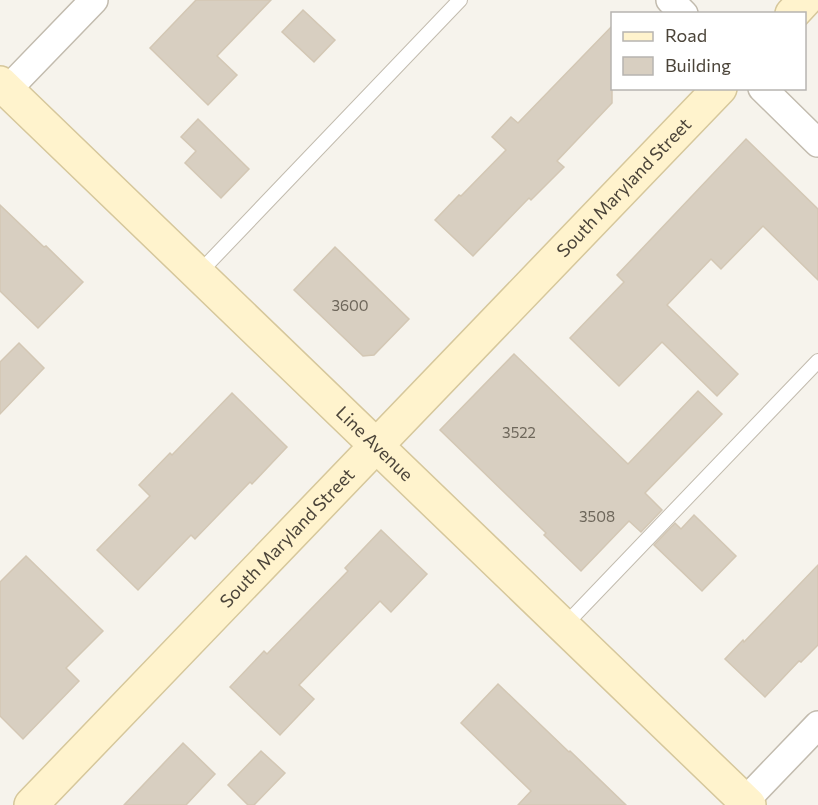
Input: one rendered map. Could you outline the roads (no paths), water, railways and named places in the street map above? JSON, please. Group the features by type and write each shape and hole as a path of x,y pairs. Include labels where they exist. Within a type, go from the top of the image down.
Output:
{"main road":[{"path":"794,12 805,0"},
{"name":"Line Avenue","path":"3,87 747,803"},
{"name":"South Maryland Street","path":"31,805 718,90"}],"street":[{"path":"3,87 94,0"},
{"path":"670,0 682,12"},
{"path":"764,90 818,143"},
{"path":"747,803 818,725"}],"lane":[{"path":"198,274 460,0"},
{"path":"564,627 818,361"}]}
